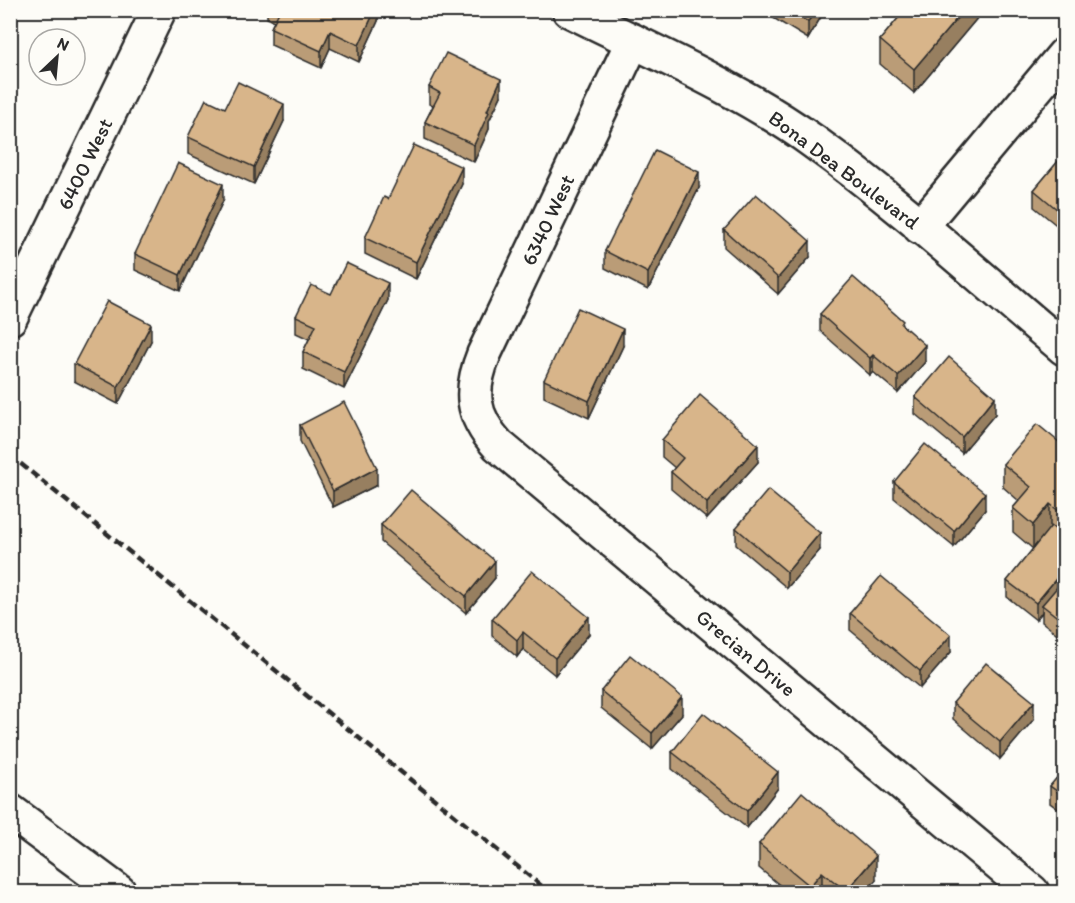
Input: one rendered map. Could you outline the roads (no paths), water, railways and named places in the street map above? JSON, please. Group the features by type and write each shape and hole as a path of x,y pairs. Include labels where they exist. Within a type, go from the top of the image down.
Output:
{"street":[{"name":"6400 West","path":"10,318 159,10"},
{"name":"Bona Dea Boulevard","path":"569,10 711,79 793,128 838,160 1065,348"},
{"name":"6340 West","path":"474,402 478,369 484,354 633,41"},
{"path":"920,227 1065,55"},
{"name":"Grecian Drive","path":"474,402 479,418 498,446 1032,892"},
{"path":"10,812 119,892"}],"railway":[{"path":"10,455 549,892"}]}
